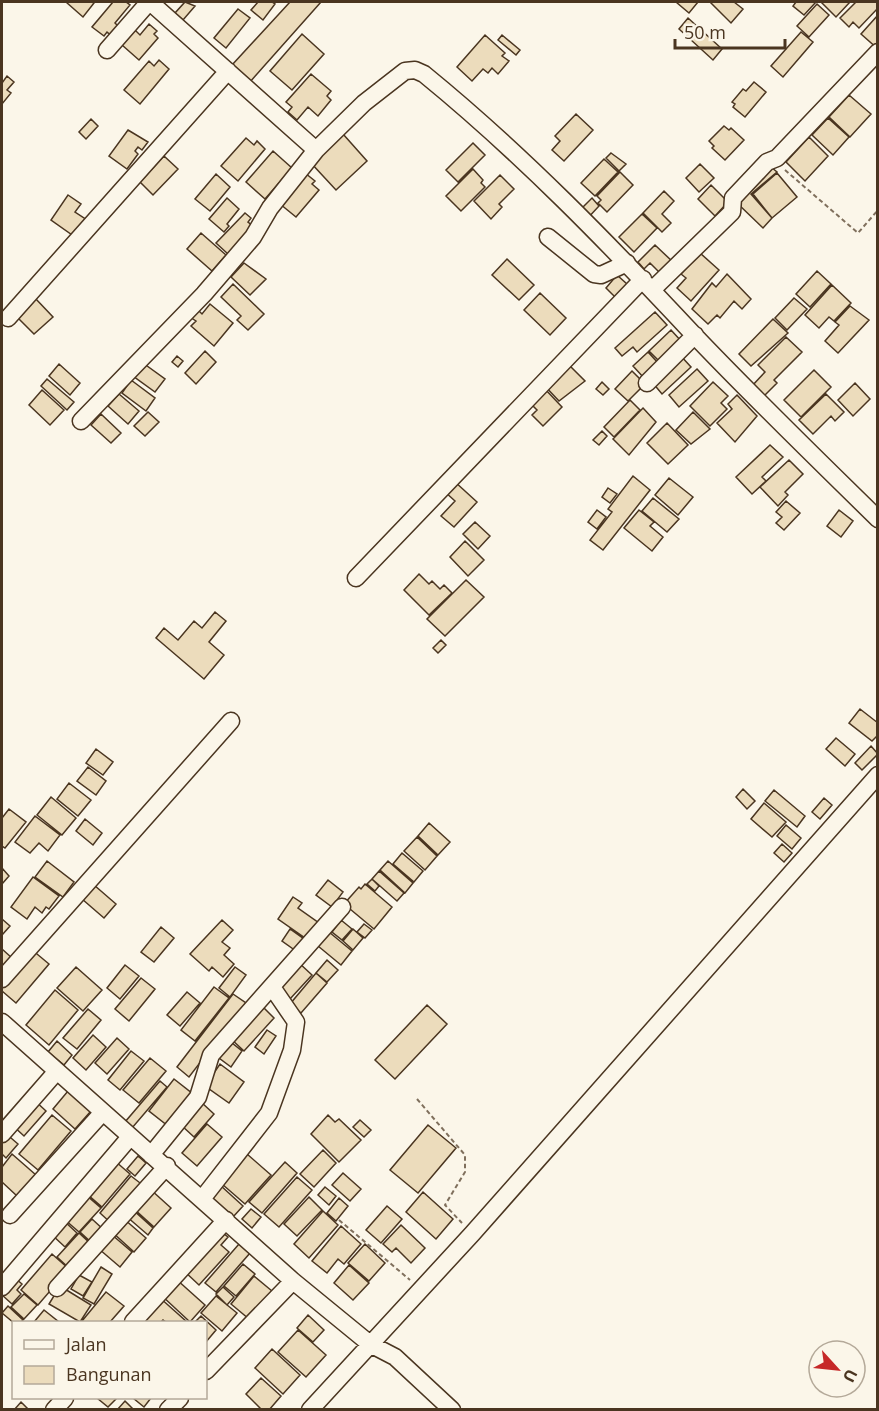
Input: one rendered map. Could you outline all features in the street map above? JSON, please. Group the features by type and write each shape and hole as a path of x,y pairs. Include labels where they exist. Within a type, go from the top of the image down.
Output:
{"street":[{"path":"107,50 150,2 316,150"},
{"path":"356,578 648,284 732,212 733,198 767,162 777,158 878,52"},
{"path":"81,420 204,294 253,237 270,208 316,150 364,103 405,71 415,70 424,74 476,116 648,284 695,335 878,519"},
{"path":"8,318 228,71"},
{"path":"548,237 594,274 602,275 627,263"},
{"path":"647,383 695,335"},
{"path":"2,979 231,721"},
{"path":"310,1410 472,1234 878,775"},
{"path":"150,1155 198,1097 211,1055 342,907"},
{"path":"202,1199 269,1113 281,1085 292,1050 296,1022 272,987"},
{"path":"4,1030 57,1071 150,1155 167,1166 293,1281 370,1344 395,1357 452,1410"},
{"path":"2,1134 57,1071"},
{"path":"10,1215 103,1112"},
{"path":"2,1287 130,1137"},
{"path":"57,1288 167,1166"},
{"path":"135,1321 226,1220"},
{"path":"207,1370 293,1281"},
{"path":"168,1410 179,1399"}],"path":[{"path":"777,158 780,167 858,233 878,210"},
{"path":"417,1099 465,1155 465,1172 446,1205 472,1234"},
{"path":"339,1221 422,1289"}],"building":[{"path":"66,2 92,2 94,3 83,17"},
{"path":"113,2 126,2 130,5 115,23 120,28 113,37 107,32 104,36 92,27"},
{"path":"185,2 195,6 183,20 175,13"},
{"path":"258,2 275,4 263,20 251,10"},
{"path":"290,2 321,2 250,82 232,65"},
{"path":"676,2 698,2 689,13"},
{"path":"710,2 734,2 743,9 731,23"},
{"path":"796,2 816,2 804,15 793,6"},
{"path":"821,2 850,2 836,17"},
{"path":"856,2 878,2 878,8 859,28 853,22 849,27 840,18"},
{"path":"817,4 829,15 809,37 797,26"},
{"path":"238,9 250,18 226,48 214,38"},
{"path":"878,15 878,49 861,34"},
{"path":"688,18 722,49 713,60 679,29"},
{"path":"149,24 157,31 154,34 158,38 139,60 122,45 135,30 140,35"},
{"path":"801,32 813,42 783,77 771,66"},
{"path":"302,34 324,54 292,90 270,71"},
{"path":"485,35 505,53 502,56 509,61 498,74 492,68 488,73 483,69 472,81 457,67"},
{"path":"502,35 520,50 516,55 498,40"},
{"path":"159,60 169,69 140,104 124,90 149,61 154,66"},
{"path":"311,74 331,91 327,96 331,100 318,116 308,107 297,120 288,112 292,107 286,102"},
{"path":"7,76 14,82 7,90 11,93 2,104 2,83"},
{"path":"754,82 766,92 745,117 733,107 735,104 732,102 743,89 746,91"},
{"path":"849,95 871,114 850,137 829,117"},
{"path":"576,114 593,130 564,161 552,150 560,141 555,136"},
{"path":"828,118 849,137 833,155 812,135"},
{"path":"91,119 98,126 86,139 79,132"},
{"path":"724,126 729,130 731,128 744,140 725,160 712,148 714,146 709,141"},
{"path":"128,130 148,142 142,150 138,147 135,151 138,154 127,169 109,156"},
{"path":"343,134 367,161 336,190 311,163"},
{"path":"809,137 828,156 805,181 786,162"},
{"path":"246,138 254,145 257,141 265,149 238,181 221,166"},
{"path":"473,143 485,155 458,182 446,170"},
{"path":"273,151 292,168 265,199 246,182"},
{"path":"611,153 626,164 619,171 606,158"},
{"path":"164,156 178,169 153,195 140,182"},
{"path":"604,159 618,172 595,196 581,183"},
{"path":"700,164 714,178 699,192 686,178"},
{"path":"771,167 777,172 751,194 772,218 763,228 736,202"},
{"path":"473,169 483,180 481,183 485,187 461,211 446,196"},
{"path":"620,172 633,185 607,212 598,203 601,200 597,196"},
{"path":"305,173 315,181 312,184 319,190 296,217 280,204"},
{"path":"777,173 797,197 772,218 753,194"},
{"path":"216,174 230,187 210,211 195,199"},
{"path":"500,175 514,189 499,204 502,207 491,219 474,201"},
{"path":"711,185 728,202 715,216 698,199"},
{"path":"664,191 674,201 662,214 671,223 662,232 643,213"},
{"path":"68,195 81,204 75,212 87,220 75,237 51,220"},
{"path":"227,198 239,209 227,224 229,226 224,232 209,219"},
{"path":"592,198 599,206 586,220 578,212"},
{"path":"245,213 251,218 248,222 253,226 228,254 216,243"},
{"path":"642,214 657,228 634,252 619,237"},
{"path":"201,233 226,255 212,271 187,249"},
{"path":"655,245 674,263 662,275 650,263 644,269 638,262"},
{"path":"700,253 719,270 691,301 677,288 686,278 681,274"},
{"path":"507,259 534,285 519,300 492,275"},
{"path":"244,263 266,279 250,295 231,277"},
{"path":"817,271 831,284 810,307 796,294"},
{"path":"727,274 751,299 742,309 734,301 720,318 717,315 708,324 692,309 712,283 716,287"},
{"path":"617,275 627,284 615,297 606,288"},
{"path":"233,284 264,314 248,330 237,320 241,316 221,297"},
{"path":"832,285 851,303 834,321 829,317 819,328 805,315"},
{"path":"540,293 566,318 550,335 524,310"},
{"path":"35,298 53,317 34,334 16,316"},
{"path":"794,298 807,309 787,330 775,318"},
{"path":"210,304 233,323 214,346 191,326 196,321 190,317 197,309 202,314"},
{"path":"850,306 869,320 838,353 825,341 839,325 835,322"},
{"path":"655,312 667,325 637,352 633,347 622,356 615,348"},
{"path":"773,319 788,333 751,366 739,354"},
{"path":"671,330 682,342 661,363 649,351"},
{"path":"786,337 802,352 774,380 777,383 762,398 751,387 765,372 758,365"},
{"path":"205,351 216,362 196,384 185,373"},
{"path":"648,352 659,364 644,378 633,366"},
{"path":"680,355 691,367 662,394 652,382"},
{"path":"177,356 183,361 178,367 172,362"},
{"path":"566,362 585,381 559,401 543,384"},
{"path":"143,363 165,379 155,392 133,376"},
{"path":"59,364 80,383 70,395 49,376"},
{"path":"697,369 708,381 679,407 669,395"},
{"path":"814,370 831,387 801,417 784,400"},
{"path":"632,371 645,384 628,401 615,389"},
{"path":"47,379 74,402 67,410 41,386"},
{"path":"131,380 155,398 146,411 122,393"},
{"path":"602,382 609,389 603,395 596,389"},
{"path":"713,382 728,396 721,403 727,409 710,426 690,406"},
{"path":"855,383 870,399 853,416 838,400"},
{"path":"544,388 562,407 543,426 532,415 537,410 529,402"},
{"path":"42,390 64,410 50,425 29,405"},
{"path":"119,394 139,411 128,424 108,406"},
{"path":"826,394 844,412 835,421 831,416 813,434 799,420"},
{"path":"737,395 757,416 735,442 717,423 732,409 728,404"},
{"path":"630,400 640,410 614,437 604,427"},
{"path":"643,408 656,422 629,455 613,439"},
{"path":"148,412 159,422 145,436 134,426"},
{"path":"693,412 710,429 691,444 676,430"},
{"path":"101,414 121,433 111,443 91,425"},
{"path":"667,423 688,445 668,464 647,443"},
{"path":"602,431 607,436 599,445 593,440"},
{"path":"770,445 783,457 762,477 766,481 752,494 736,477"},
{"path":"789,460 803,474 785,492 788,495 778,506 760,487"},
{"path":"633,476 650,490 603,550 590,540 612,512 608,509"},
{"path":"669,478 693,497 678,515 655,495"},
{"path":"454,481 477,502 454,527 441,516 455,501 444,491"},
{"path":"608,488 617,494 610,503 602,497"},
{"path":"653,498 679,519 667,532 642,511"},
{"path":"786,501 800,513 784,530 776,523 782,517 776,512"},
{"path":"597,510 606,517 597,529 588,522"},
{"path":"639,510 654,522 650,526 663,537 652,551 624,528"},
{"path":"839,510 853,521 841,537 827,526"},
{"path":"475,522 490,536 478,549 463,534"},
{"path":"465,541 484,560 468,576 450,557"},
{"path":"419,574 429,584 432,581 440,589 444,585 452,593 429,615 404,590"},
{"path":"466,580 484,597 445,636 427,619"},
{"path":"215,612 226,621 209,642 224,655 204,679 156,638 164,628 178,640 194,621 202,628"},
{"path":"441,640 446,645 438,653 433,648"},
{"path":"860,709 878,723 878,735 872,741 849,723"},
{"path":"836,738 855,754 845,766 826,749"},
{"path":"871,746 878,754 862,770 855,763"},
{"path":"96,749 113,762 103,775 86,763"},
{"path":"88,767 106,781 96,795 77,781"},
{"path":"69,783 91,800 78,816 57,799"},
{"path":"743,789 755,801 747,809 736,797"},
{"path":"774,790 805,816 797,827 765,801"},
{"path":"51,797 76,818 62,835 37,815"},
{"path":"824,798 832,805 820,819 812,812"},
{"path":"764,803 786,822 772,837 751,819"},
{"path":"9,809 26,822 5,848 2,846 2,818"},
{"path":"35,816 60,835 48,851 39,843 30,853 15,842"},
{"path":"85,819 102,833 93,845 76,831"},
{"path":"429,823 450,842 438,855 418,836"},
{"path":"786,825 801,838 792,849 777,836"},
{"path":"417,837 437,856 425,870 404,851"},
{"path":"782,844 792,853 784,862 774,853"},
{"path":"402,853 423,871 414,882 393,864"},
{"path":"47,861 74,882 63,897 35,877"},
{"path":"388,861 413,883 405,893 380,870"},
{"path":"2,868 9,876 2,884"},
{"path":"379,871 404,893 397,901 372,879"},
{"path":"33,877 59,896 49,909 46,907 42,913 35,907 27,919 11,907"},
{"path":"372,879 379,886 375,891 367,884"},
{"path":"328,880 343,892 332,907 316,895"},
{"path":"365,884 392,907 374,929 344,904 359,887 361,889"},
{"path":"94,885 116,904 104,918 82,899"},
{"path":"293,897 302,903 298,908 319,923 308,940 278,919"},
{"path":"2,919 10,926 2,935"},
{"path":"222,920 233,930 222,942 230,948 224,955 234,964 223,977 212,967 209,971 190,954"},
{"path":"341,920 352,929 342,940 332,932"},
{"path":"364,924 372,930 365,938 357,932"},
{"path":"161,927 174,938 154,962 141,952"},
{"path":"290,929 304,939 296,951 282,941"},
{"path":"353,929 363,938 353,950 343,941"},
{"path":"329,932 352,951 341,965 318,946"},
{"path":"2,949 12,958 2,971"},
{"path":"31,949 49,964 16,1003 2,991 2,984"},
{"path":"327,960 338,970 327,982 316,973"},
{"path":"298,962 312,975 290,999 276,987"},
{"path":"125,965 139,976 120,999 107,988"},
{"path":"76,967 102,990 83,1011 57,988"},
{"path":"235,967 246,975 230,997 219,988"},
{"path":"316,973 327,983 301,1013 290,1004"},
{"path":"141,978 155,989 129,1021 115,1009"},
{"path":"214,987 229,998 195,1041 181,1030"},
{"path":"55,990 78,1010 49,1045 26,1025"},
{"path":"187,992 200,1003 180,1026 167,1015"},
{"path":"233,994 246,1003 189,1077 177,1067"},
{"path":"261,1005 274,1018 244,1051 230,1038"},
{"path":"427,1005 447,1024 395,1079 375,1060"},
{"path":"88,1009 101,1020 77,1049 63,1038"},
{"path":"267,1030 276,1036 264,1054 255,1047"},
{"path":"93,1035 106,1047 86,1070 73,1058"},
{"path":"117,1038 129,1049 107,1074 95,1063"},
{"path":"227,1039 242,1051 231,1067 215,1055"},
{"path":"57,1041 72,1055 64,1065 48,1052"},
{"path":"131,1051 144,1061 120,1090 108,1080"},
{"path":"150,1058 166,1071 139,1103 123,1090"},
{"path":"220,1064 244,1082 229,1103 205,1086"},
{"path":"174,1079 193,1094 168,1126 149,1111"},
{"path":"160,1081 167,1087 132,1128 125,1122"},
{"path":"68,1091 91,1111 75,1129 53,1109"},
{"path":"33,1099 46,1111 24,1136 11,1124"},
{"path":"201,1102 214,1114 194,1137 181,1125"},
{"path":"52,1115 71,1131 38,1170 19,1154"},
{"path":"328,1115 335,1122 339,1119 361,1140 339,1162 311,1134"},
{"path":"360,1120 371,1130 364,1137 353,1127"},
{"path":"207,1124 222,1137 197,1166 182,1153"},
{"path":"428,1125 456,1148 418,1193 390,1170"},
{"path":"4,1132 18,1144 6,1158 2,1154"},
{"path":"323,1150 336,1163 314,1187 300,1174"},
{"path":"12,1154 36,1175 17,1196 2,1182 2,1167"},
{"path":"247,1154 271,1175 245,1204 222,1184"},
{"path":"138,1156 146,1163 135,1176 127,1169"},
{"path":"115,1161 130,1174 102,1207 87,1194"},
{"path":"285,1162 297,1173 262,1213 249,1202"},
{"path":"343,1173 361,1189 350,1201 332,1185"},
{"path":"131,1176 144,1186 112,1224 100,1213"},
{"path":"297,1177 312,1190 279,1227 264,1214"},
{"path":"220,1185 243,1206 233,1217 209,1196"},
{"path":"325,1187 336,1196 329,1205 318,1195"},
{"path":"150,1189 171,1208 154,1227 133,1208"},
{"path":"423,1192 453,1219 436,1239 406,1212"},
{"path":"86,1195 101,1208 79,1232 64,1219"},
{"path":"309,1197 322,1210 297,1236 284,1224"},
{"path":"339,1198 348,1206 336,1221 327,1213"},
{"path":"387,1206 402,1219 381,1243 366,1230"},
{"path":"132,1209 153,1228 148,1235 126,1216"},
{"path":"251,1209 261,1217 252,1228 242,1219"},
{"path":"323,1211 338,1225 309,1258 294,1244"},
{"path":"92,1219 105,1231 93,1244 80,1232"},
{"path":"124,1219 146,1238 134,1252 112,1232"},
{"path":"63,1220 77,1233 65,1247 51,1234"},
{"path":"401,1225 425,1248 411,1263 396,1248 392,1252 383,1244"},
{"path":"341,1226 361,1244 344,1264 338,1259 327,1273 312,1261"},
{"path":"219,1230 228,1237 221,1245 229,1252 199,1285 183,1270"},
{"path":"79,1233 92,1245 70,1269 57,1257"},
{"path":"111,1234 132,1252 120,1267 99,1249"},
{"path":"239,1244 250,1253 216,1292 205,1283"},
{"path":"365,1244 385,1263 369,1281 348,1263"},
{"path":"52,1254 69,1269 38,1305 21,1290"},
{"path":"243,1264 255,1274 236,1296 224,1286"},
{"path":"349,1265 369,1283 353,1300 334,1283"},
{"path":"101,1267 112,1274 94,1304 83,1298"},
{"path":"79,1275 92,1282 83,1296 71,1289"},
{"path":"254,1276 272,1291 249,1319 231,1304"},
{"path":"15,1278 22,1284 17,1290 21,1294 12,1304 2,1295"},
{"path":"176,1279 205,1305 189,1321 161,1295"},
{"path":"60,1286 91,1305 81,1321 78,1321 49,1304"},
{"path":"223,1287 234,1297 227,1305 216,1294"},
{"path":"106,1292 124,1306 111,1321 82,1321"},
{"path":"24,1294 37,1305 24,1319 11,1307"},
{"path":"216,1296 237,1313 222,1331 201,1313"},
{"path":"159,1297 186,1321 163,1320 138,1321"},
{"path":"8,1306 23,1320 12,1321 2,1313"},
{"path":"44,1310 58,1321 35,1321"},
{"path":"308,1315 324,1330 313,1342 297,1328"},
{"path":"201,1316 206,1321 196,1321"},
{"path":"207,1322 216,1330 207,1341"},
{"path":"298,1330 326,1355 306,1377 278,1352"},
{"path":"272,1349 300,1375 283,1394 255,1368"},
{"path":"261,1378 281,1396 269,1410 262,1410 246,1394"},
{"path":"98,1399 116,1399 108,1407"},
{"path":"134,1399 150,1399 144,1407"},
{"path":"125,1401 134,1410 117,1410"},
{"path":"21,1402 29,1410 14,1410"}]}
